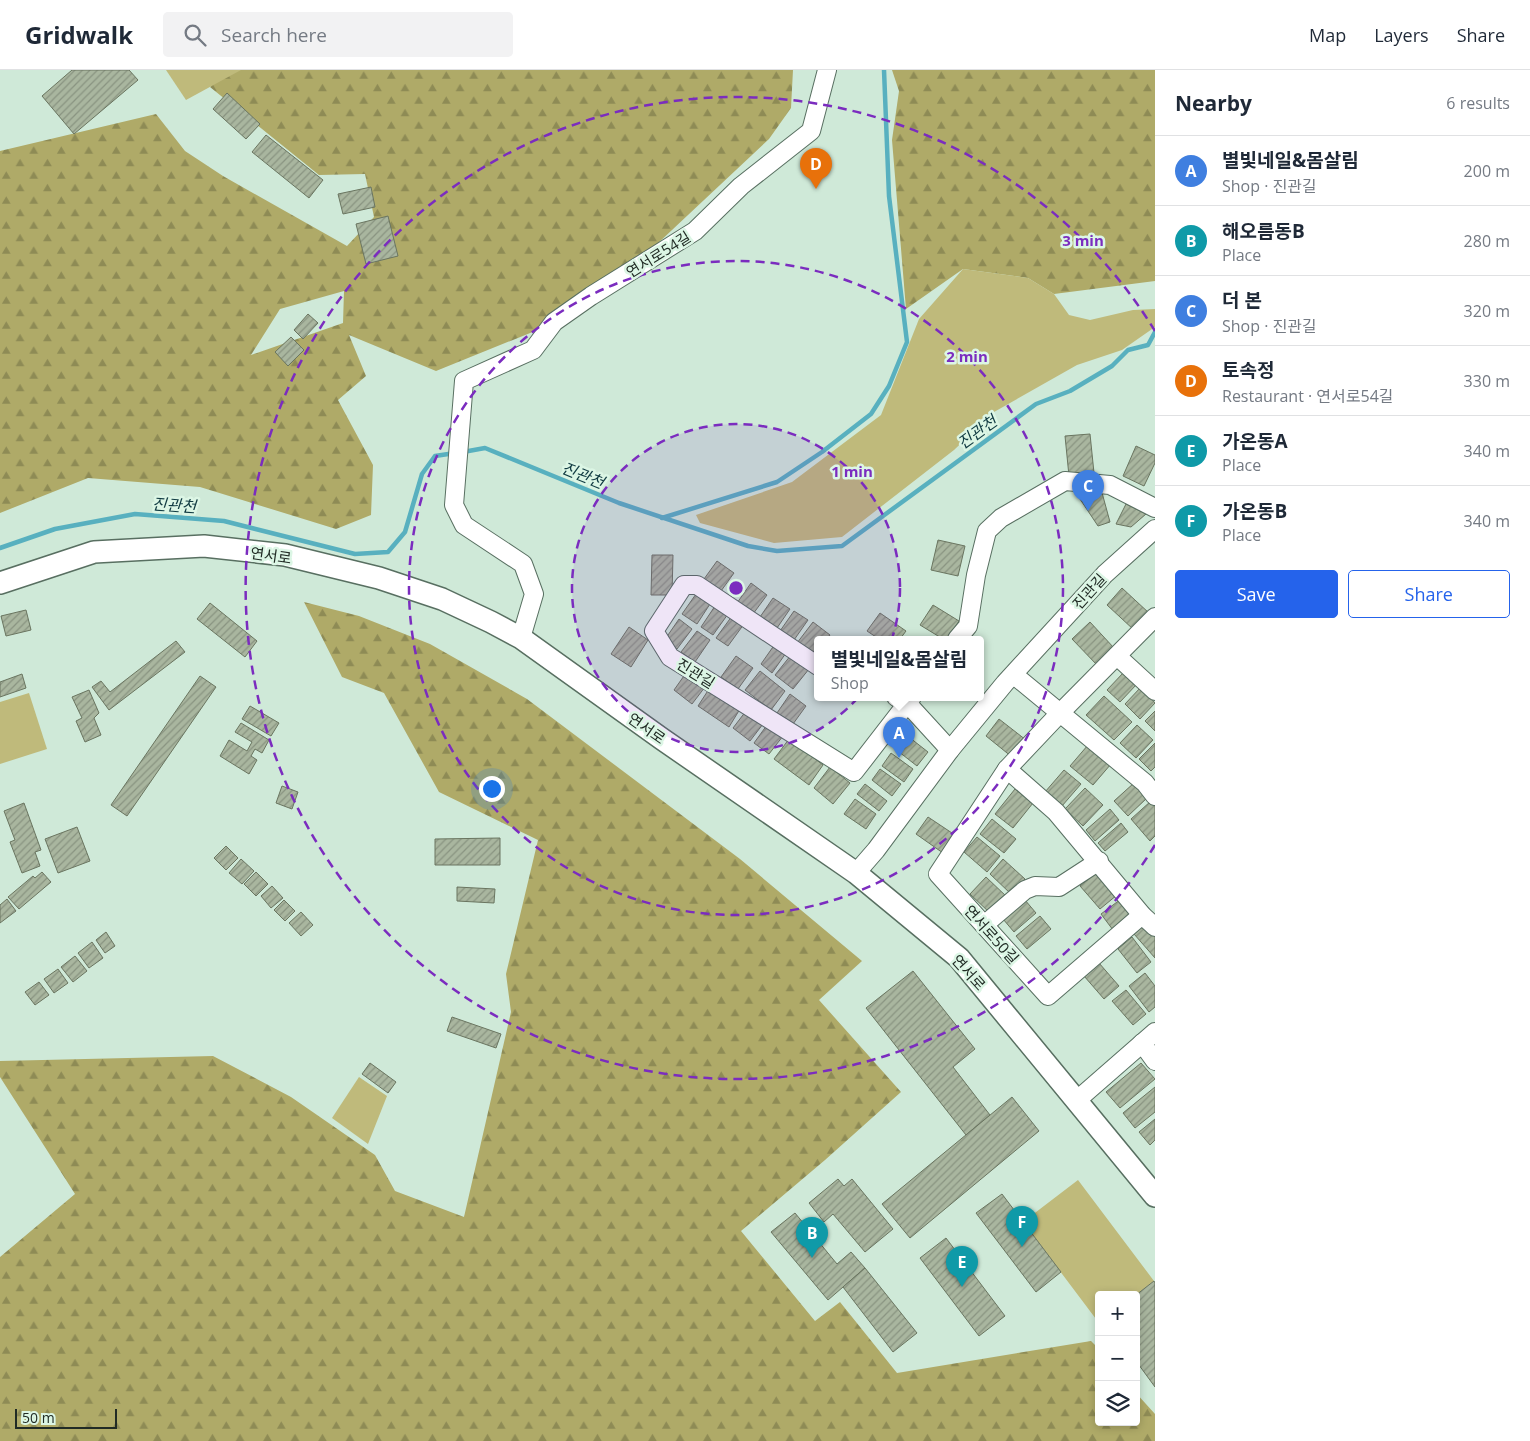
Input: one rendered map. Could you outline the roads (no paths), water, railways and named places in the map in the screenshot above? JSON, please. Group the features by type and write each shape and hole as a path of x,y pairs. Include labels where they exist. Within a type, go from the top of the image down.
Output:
{"main road":[{"name":"연서로","path":"0,583 94,552 204,546 285,555 379,578 442,599 491,622 521,638 662,739 856,873 959,958 1155,1196"}],"street":[{"name":"연서로54길","path":"521,638 534,594 523,564 464,525 454,505 464,381 532,350 554,322 591,296 695,230 741,186 811,131 827,70"},
{"path":"960,636 968,626 976,576 987,531 1001,518 1065,481 1110,485 1155,508"},
{"name":"진관길","path":"856,873 882,843 950,750 989,702 1105,574 1155,529"},
{"name":"진관길","path":"814,663 697,585 684,586 654,631 670,657 854,772 904,701"},
{"name":"연서로50길","path":"1007,769 1056,812 1149,921 1048,996 938,874 1007,769 1155,617"},
{"path":"1117,656 1155,691"},
{"path":"1014,675 1059,714 1152,784"},
{"name":"진관길","path":"907,701 950,750"},
{"path":"984,925 1025,890 1035,886 1059,887 1099,861"},
{"path":"1076,1101 1148,1038 1155,1061"}],"waterway":[{"path":"662,518 777,482 822,452 871,414 889,386 907,342 889,196 884,70"},
{"name":"진관천","path":"463,452 485,448 619,503 748,546 777,551 842,546 1036,404 1070,391 1112,366 1128,350 1148,345 1155,332"},
{"name":"진관천","path":"0,548 55,529 135,514 224,521 355,554 388,552 405,532 422,474 435,456 455,453"}],"place":[{"name":"토속정","path":"816,189"},
{"name":"더 본","path":"1088,511"},
{"name":"별빛네일&몸살림","path":"899,758"},
{"name":"가온동B","path":"1022,1247"},
{"name":"해오름동B","path":"812,1258"},
{"name":"가온동A","path":"962,1287"}]}
